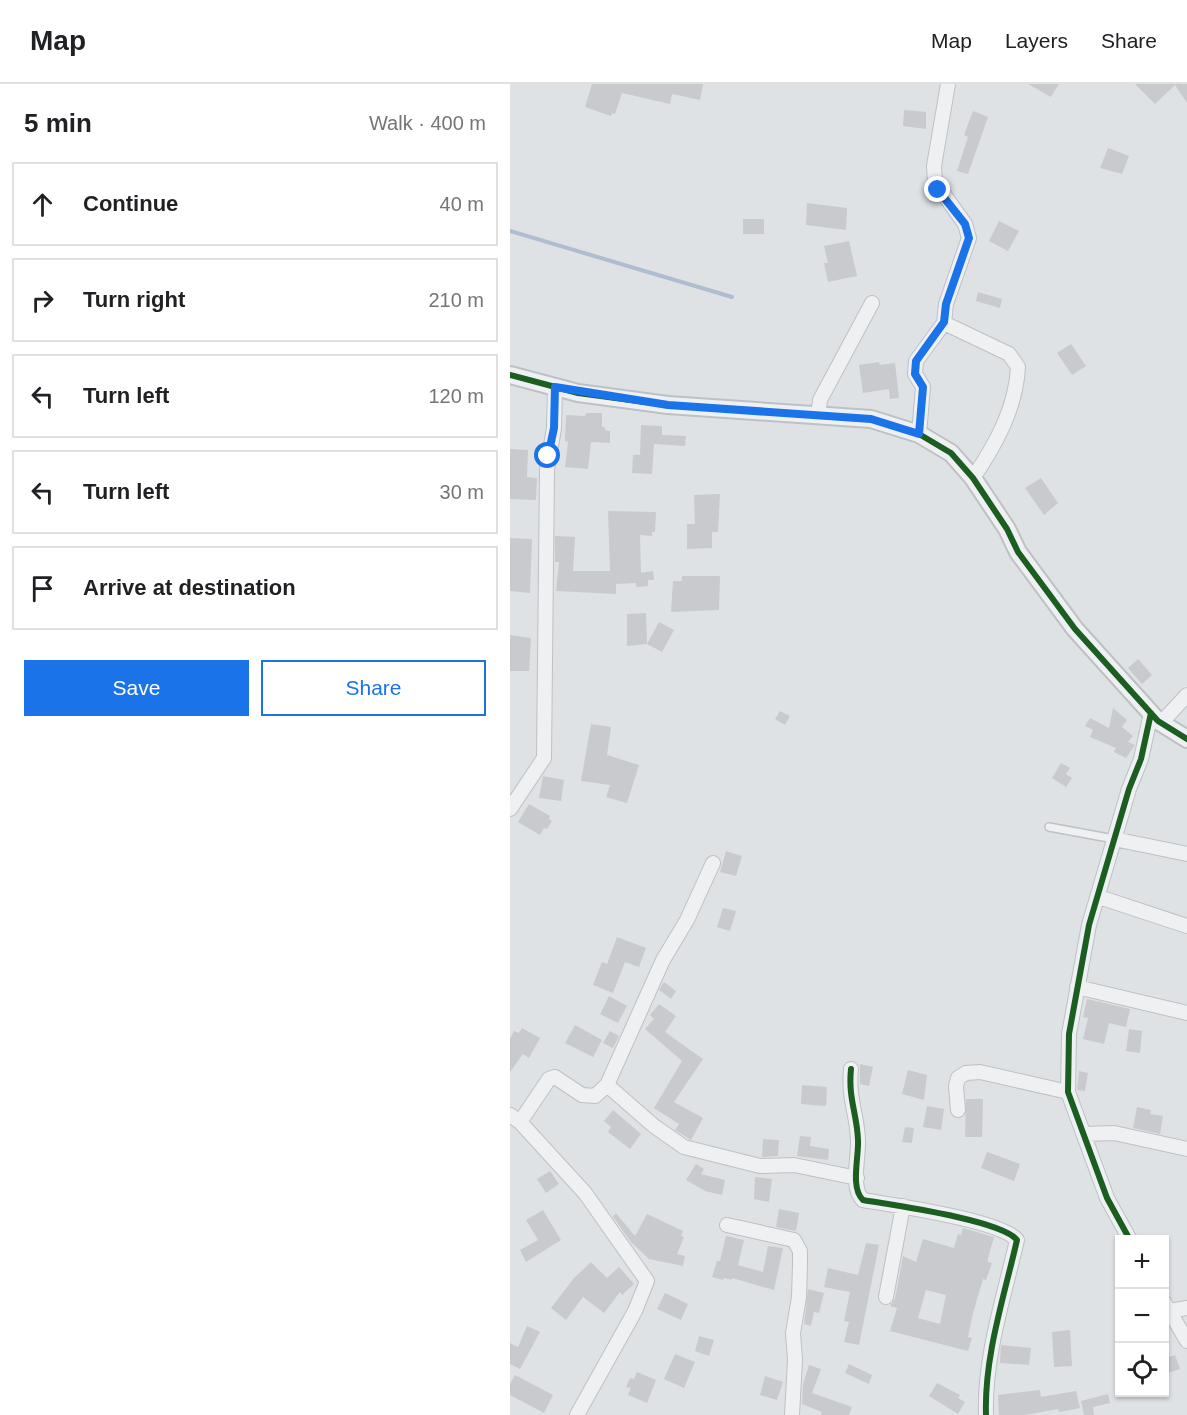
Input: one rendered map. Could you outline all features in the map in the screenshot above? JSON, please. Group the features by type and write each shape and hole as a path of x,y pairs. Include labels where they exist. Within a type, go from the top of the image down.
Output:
{"street":[{"path":"919,434 923,387 915,374 916,361 944,322 946,304 969,238 965,224 934,182 934,165 948,84"},
{"path":"818,416 820,400 872,303"},
{"path":"944,322 1009,354 1018,367 1014,400 1001,431 973,478"},
{"path":"510,375 555,387 668,405 871,419 919,434 951,453 973,478 1043,587 1075,629 1156,718 1187,739"},
{"path":"510,809 544,758 549,529 547,470 554,428 555,387"},
{"path":"1128,1235 1107,1198 1068,1092 1069,1034 1089,925 1114,839 1141,759 1156,718 1187,695"},
{"path":"1114,839 1187,854"},
{"path":"577,1415 636,1311 646,1281 585,1193 515,1118 549,1079 555,1077 582,1095 595,1096 607,1085 663,960 687,920 712,863"},
{"path":"1099,897 1187,926"},
{"path":"1077,987 1187,1013"},
{"path":"851,1069 849,1092 858,1139 859,1196 863,1200 932,1211 1004,1232 1017,1240 997,1328 986,1395 986,1415"},
{"path":"958,1110 956,1086 958,1078 966,1073 980,1072 1068,1092"},
{"path":"607,1085 654,1126 684,1147 760,1166 794,1165 857,1178"},
{"path":"1083,1134 1113,1132 1187,1149"},
{"path":"886,1297 903,1206"},
{"path":"727,1225 794,1240 800,1251 800,1297 792,1333 795,1360 792,1415"},
{"path":"1169,1306 1187,1308"},
{"path":"1169,1310 1187,1341"}],"lane":[{"path":"1049,827 1114,839"}],"building":[{"path":"592,84 703,84 700,100 672,94 670,104 622,93 615,114 612,113 611,116 585,107"},
{"path":"1028,84 1059,84 1051,97"},
{"path":"1135,84 1187,84 1187,103 1175,85 1155,104"},
{"path":"904,110 926,112 926,129 903,126"},
{"path":"973,111 988,117 968,174 957,171 968,137 964,135"},
{"path":"1108,148 1129,156 1122,174 1100,168"},
{"path":"807,203 847,208 846,230 806,225"},
{"path":"743,219 764,219 764,234 743,234"},
{"path":"999,221 1019,231 1008,251 989,241"},
{"path":"849,241 857,276 828,282 824,263 828,263 824,246"},
{"path":"978,292 1002,299 1000,308 976,301"},
{"path":"1071,344 1086,366 1072,375 1057,353"},
{"path":"879,362 880,365 895,363 899,398 890,399 889,389 863,393 859,365"},
{"path":"586,413 602,413 602,427 610,431 610,443 591,442 588,469 565,467 568,442 565,441 566,415 585,416"},
{"path":"641,425 662,426 662,435 686,436 685,446 654,444 652,474 632,473 633,455 640,455"},
{"path":"510,449 528,450 527,477 537,478 536,500 510,499"},
{"path":"1041,478 1058,503 1044,515 1025,488"},
{"path":"720,494 718,532 712,532 712,548 687,549 687,524 695,524 694,495"},
{"path":"608,511 656,512 655,532 652,532 652,536 640,535 641,573 653,571 654,580 648,580 648,586 636,587 636,583 616,584 616,594 556,591 559,562 555,562 555,536 575,537 573,571 610,571"},
{"path":"510,538 532,539 530,593 510,591"},
{"path":"682,576 720,576 719,610 671,612 673,581 682,581"},
{"path":"646,613 647,644 627,646 627,614"},
{"path":"659,622 674,630 662,652 647,644"},
{"path":"510,635 531,638 529,671 510,671"},
{"path":"1138,659 1152,675 1142,684 1128,668"},
{"path":"1113,708 1127,720 1122,727 1133,736 1128,742 1135,745 1126,758 1114,752 1116,748 1090,737 1093,730 1085,726 1090,718 1109,728"},
{"path":"780,711 790,716 785,725 775,719"},
{"path":"591,724 611,727 607,755 639,765 627,803 606,797 610,785 581,781"},
{"path":"1061,763 1070,768 1066,774 1072,778 1066,787 1052,778"},
{"path":"543,776 564,780 561,801 539,798"},
{"path":"529,804 550,816 549,819 552,821 540,835 518,822"},
{"path":"726,851 742,856 736,876 720,872"},
{"path":"723,908 736,911 730,931 717,927"},
{"path":"617,937 646,948 639,967 625,962 613,993 593,985 602,962 607,964"},
{"path":"664,982 676,991 671,999 659,990"},
{"path":"609,996 627,1006 618,1023 600,1014"},
{"path":"1087,999 1130,1009 1126,1027 1109,1023 1104,1044 1083,1039 1088,1018 1083,1017"},
{"path":"659,1004 676,1016 665,1032 703,1059 674,1102 703,1118 691,1140 675,1130 679,1124 654,1108 682,1061 645,1029 654,1019 650,1015"},
{"path":"575,1025 602,1040 593,1057 565,1043"},
{"path":"522,1028 540,1038 529,1058 523,1054 510,1072 510,1039 514,1031 519,1033"},
{"path":"1129,1029 1142,1031 1140,1053 1126,1051"},
{"path":"610,1031 619,1036 613,1048 603,1043"},
{"path":"860,1064 873,1067 869,1086 860,1084"},
{"path":"908,1070 927,1075 924,1100 902,1094"},
{"path":"1079,1071 1088,1073 1085,1091 1077,1090"},
{"path":"802,1085 827,1087 826,1106 801,1104"},
{"path":"966,1099 983,1099 982,1137 965,1137"},
{"path":"927,1106 944,1109 941,1130 923,1127"},
{"path":"1137,1107 1151,1110 1150,1114 1163,1116 1160,1134 1133,1128"},
{"path":"613,1110 641,1134 630,1149 608,1132 611,1127 604,1121"},
{"path":"905,1127 914,1128 912,1143 902,1142"},
{"path":"800,1136 811,1137 810,1146 829,1149 828,1160 797,1156"},
{"path":"763,1139 779,1140 778,1156 762,1157"},
{"path":"987,1152 1020,1164 1014,1181 981,1168"},
{"path":"696,1164 704,1169 701,1174 725,1180 722,1195 705,1191 686,1180"},
{"path":"550,1171 559,1184 546,1193 537,1179"},
{"path":"755,1177 772,1179 769,1202 754,1199"},
{"path":"779,1209 799,1213 796,1231 776,1227"},
{"path":"543,1210 561,1240 526,1262 520,1250 538,1240 526,1220"},
{"path":"616,1213 635,1236 647,1214 683,1231 681,1236 684,1237 677,1254 685,1256 683,1266 649,1259 631,1242 613,1217"},
{"path":"963,1228 994,1237 988,1258 988,1262 992,1263 986,1280 983,1279 973,1313 968,1337 972,1338 968,1351 890,1331 897,1308 890,1306 895,1299 903,1256 916,1262 923,1239 954,1248 958,1234 961,1235","holes":["926,1290 946,1295 940,1324 918,1318"]},
{"path":"726,1236 744,1240 738,1265 763,1272 768,1246 783,1248 774,1290 732,1278 732,1280 724,1278 723,1280 712,1277 717,1261 720,1261"},
{"path":"866,1243 879,1245 859,1345 844,1342 849,1322 844,1321 850,1292 824,1287 828,1268 858,1275"},
{"path":"591,1262 607,1278 619,1267 634,1284 622,1295 620,1292 604,1313 583,1297 566,1320 551,1308 574,1278"},
{"path":"808,1289 824,1293 819,1313 814,1312 811,1326 804,1324"},
{"path":"665,1293 688,1304 681,1320 657,1309"},
{"path":"527,1326 540,1332 520,1369 510,1364 510,1343 518,1347"},
{"path":"1070,1330 1072,1366 1054,1367 1052,1332"},
{"path":"699,1336 714,1340 709,1356 695,1351"},
{"path":"1001,1345 1031,1348 1029,1365 1000,1363"},
{"path":"675,1354 695,1362 684,1388 664,1379"},
{"path":"1175,1355 1180,1369 1169,1372 1169,1357"},
{"path":"849,1364 872,1375 869,1384 845,1373"},
{"path":"809,1365 821,1369 812,1393 852,1407 849,1415 821,1415 822,1412 802,1404 803,1384"},
{"path":"637,1372 656,1380 647,1403 628,1395 631,1388 626,1387 630,1378 634,1379"},
{"path":"515,1375 553,1395 544,1413 510,1395 510,1384"},
{"path":"765,1376 783,1382 777,1400 760,1395"},
{"path":"937,1383 960,1395 958,1398 965,1402 958,1414 929,1396"},
{"path":"1040,1390 1041,1397 1076,1391 1080,1408 1025,1415 999,1415 998,1395"},
{"path":"1108,1394 1110,1403 1093,1407 1094,1415 1084,1415 1081,1401"}],"waterway":[{"path":"510,231 732,297"}],"cycle path":[{"path":"510,375 578,393 668,405 871,419 919,434 951,453 973,478 1007,529 1018,552 1075,629 1158,721 1187,739"},
{"path":"1127,1235 1107,1198 1068,1092 1069,1034 1089,925 1129,789 1141,759 1151,713"},
{"path":"851,1069 851,1089 858,1140 856,1180 859,1195 863,1200 969,1220 1007,1233 1017,1240 988,1371 986,1415"}],"route":[{"path":"548,456 554,428 555,387 578,393 668,405 871,419 892,423 919,434 923,387 915,374 916,361 944,322 946,304 969,238 965,224 938,190"}]}
